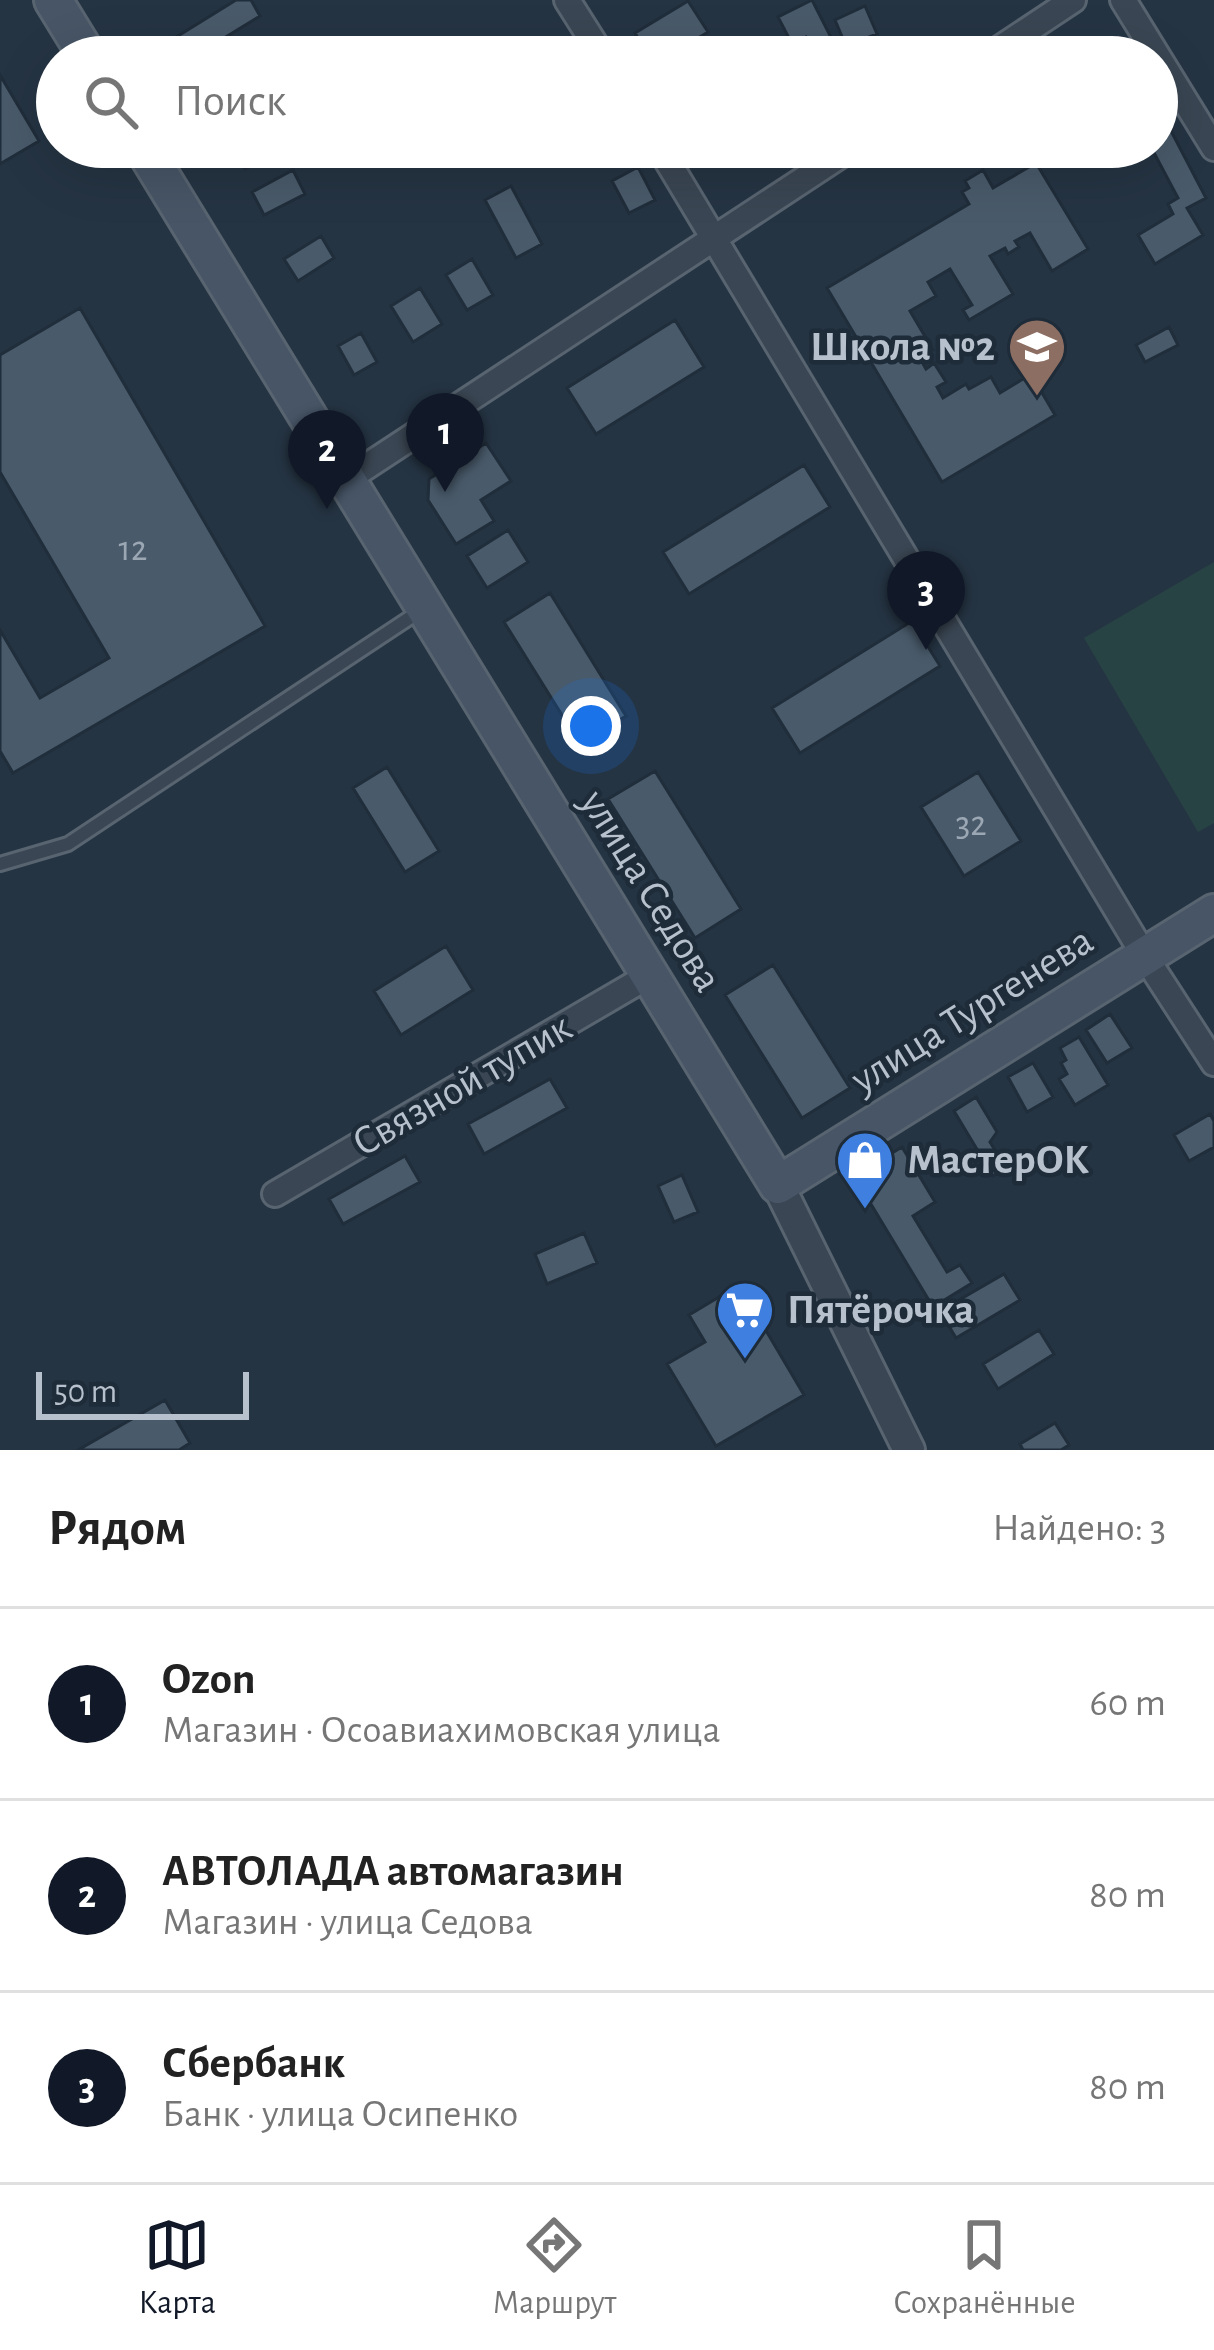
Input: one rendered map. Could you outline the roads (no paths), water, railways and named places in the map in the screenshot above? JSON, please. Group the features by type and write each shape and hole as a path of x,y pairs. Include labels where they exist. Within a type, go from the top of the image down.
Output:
{"main road":[{"path":"53,0 75,36"},
{"name":"улица Седова","path":"156,168 778,1185"},
{"name":"улица Тургенева","path":"778,1185 1214,913"}],"street":[{"path":"567,0 590,36"},
{"path":"1019,36 1073,0"},
{"path":"1123,0 1145,36"},
{"path":"1178,89 1214,148"},
{"path":"672,168 1214,1064"},
{"path":"346,480 821,168"},
{"name":"Связной тупик","path":"275,1195 650,975"},
{"name":"улица Седова","path":"778,1185 909,1450"}],"lane":[{"path":"0,864 68,844 424,608"}],"place":[{"name":"Школа №2","path":"1037,398"},
{"name":"Ozon","path":"445,492"},
{"name":"АВТОЛАДА автомагазин","path":"327,509"},
{"name":"Сбербанк","path":"926,650"},
{"name":"МастерОК","path":"865,1211"},
{"name":"Пятёрочка","path":"745,1361"}]}
